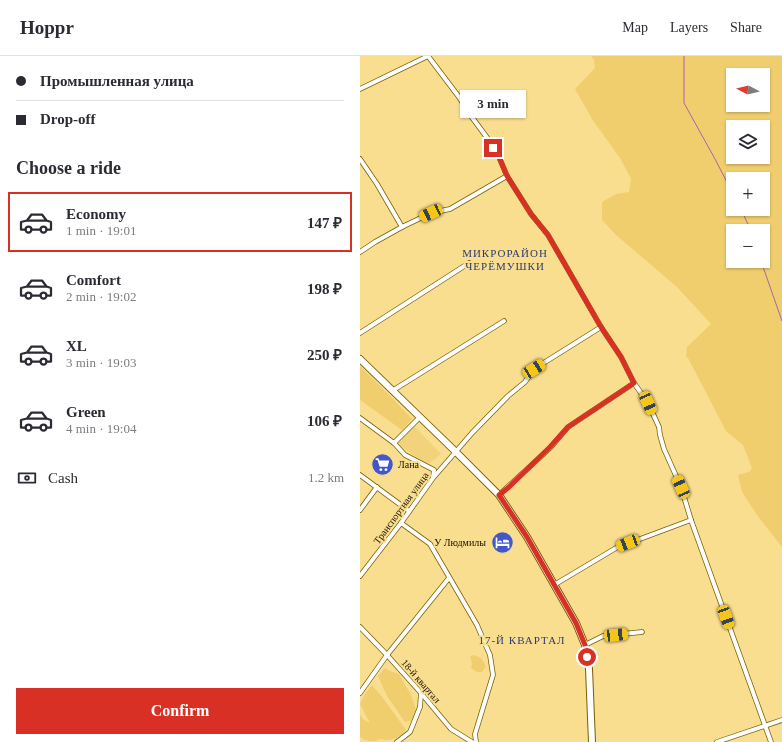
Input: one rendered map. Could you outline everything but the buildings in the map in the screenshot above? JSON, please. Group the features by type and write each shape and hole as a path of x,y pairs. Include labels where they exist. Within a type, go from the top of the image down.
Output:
{"main road":[{"path":"360,359 499,495 527,537 576,623 585,645 589,669 592,742"}],"street":[{"path":"360,89 428,56 488,139 499,157 507,176 531,214 548,235 601,327 621,357 634,383 648,403 659,427 664,449 681,487 691,520 770,742"},
{"path":"360,159 377,184 402,227"},
{"path":"360,252 402,227 431,213 450,210 507,176"},
{"path":"360,333 469,263"},
{"path":"392,391 504,321"},
{"name":"Транспортная улица","path":"360,576 401,523 433,478 472,433 508,396 525,382 534,369 601,327"},
{"path":"499,495 550,447 568,427 634,383"},
{"path":"360,418 394,443 405,455 434,470 433,478"},
{"path":"394,443 420,418"},
{"path":"360,475 409,511"},
{"path":"360,510 377,487"},
{"path":"554,585 616,548 691,520"},
{"path":"401,523 430,544 476,625 490,655 493,676 475,734 476,742"},
{"path":"360,693 387,655 449,578"},
{"name":"18-й квартал","path":"360,627 421,693 451,730 472,742"},
{"path":"585,645 603,636 642,632"},
{"path":"397,742 410,732 420,707 421,693"},
{"path":"717,742 782,720"}],"shaded area":[{"path":"591,56 782,56 782,547 757,515 742,492 738,475 749,472 752,468 743,445 726,431 688,358 686,357 687,347 711,324 677,287 616,235 602,220 602,202 616,194 629,192 631,179 620,158 592,119 575,89 595,68 594,60"},
{"path":"360,366 412,419 402,430 360,400"},
{"path":"414,426 441,454 427,465 398,444"},
{"path":"474,655 481,658 486,666 482,672 477,672 471,668 472,664 470,656"},
{"path":"385,668 399,674 411,695 416,709 413,720 405,722 387,696 378,676"},
{"path":"372,685 406,730 401,735 388,740 381,739 376,741 365,740 360,737 360,715 364,720 370,723 360,704"}],"waterway":[{"path":"684,56 684,103 726,180"},
{"path":"744,216 748,224"},
{"path":"763,268 782,321"}],"place":[{"name":"Лана","path":"382,464"},
{"name":"У Людмилы","path":"502,542"}],"district":[{"name":"МИКРОРАЙОН ЧЕРЁМУШКИ","path":"505,259"},
{"name":"17-Й КВАРТАЛ","path":"522,640"}],"route":[{"path":"493,148 499,157 507,176 531,214 548,235 601,327 621,357 634,383 568,427 550,447 499,495 527,537 576,623 585,645 587,657"}]}
